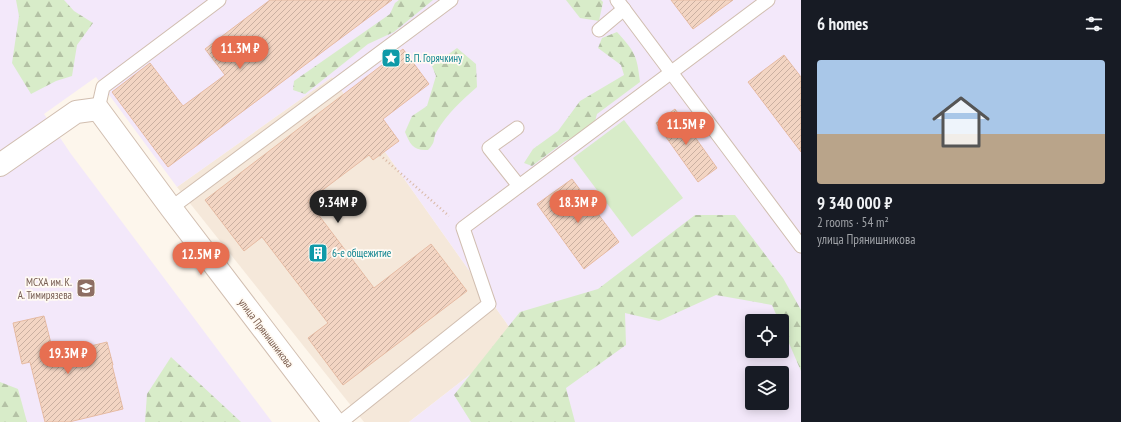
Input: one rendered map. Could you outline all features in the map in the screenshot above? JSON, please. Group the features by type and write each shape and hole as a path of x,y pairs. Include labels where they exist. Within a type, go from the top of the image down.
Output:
{"street":[{"path":"0,165 76,112 98,109"},
{"name":"улица Прянишникова","path":"98,109 171,208 334,422"}],"lane":[{"path":"98,109 104,87 219,0"},
{"path":"171,208 451,0"},
{"path":"341,422 489,304 463,228 768,0"},
{"path":"599,30 620,5 801,246"},
{"path":"517,128 489,148 520,186"}],"path":[{"path":"380,155 463,228"}],"shaded area":[{"path":"0,0 801,0 801,422 409,422 517,338 332,77 177,187 96,77 44,114 71,154 272,422 0,422"},
{"path":"332,77 517,338 409,422 364,422 177,187"}],"green space":[{"path":"16,0 64,0 74,11 93,23 77,45 72,76 56,81 31,94 12,63 19,16"},
{"path":"399,0 433,0 394,32 368,44 305,94 293,90 294,81 390,14 395,3"},
{"path":"566,0 601,0 603,2 599,21 580,18"},
{"path":"617,32 628,44 634,54 638,66 640,82 597,114 594,125 564,142 532,166 524,163 533,149 558,131 580,101 624,75 621,65 598,48 602,38"},
{"path":"457,48 476,64 477,87 460,102 445,119 437,131 428,150 415,148 405,132 412,116 427,106 436,76 432,66"},
{"path":"624,120 683,198 632,237 573,158"},
{"path":"695,215 735,215 783,278 801,310 801,371 789,343 789,314 776,314 772,305 716,295 659,321 625,313 626,345 566,388 575,422 471,422 454,395 520,312 598,289"},
{"path":"171,357 241,422 145,422 147,394"},
{"path":"0,382 18,389 27,422 0,422"}],"building":[{"path":"270,0 392,0 168,167 112,92 150,63 183,106 225,75 205,49"},
{"path":"671,0 733,0 693,29"},
{"path":"403,49 429,84 383,119 399,141 373,160 369,155 308,201 374,288 431,244 467,291 343,385 308,338 328,323 262,237 244,251 205,200"},
{"path":"784,55 801,77 801,152 748,82"},
{"path":"675,109 717,168 698,182 656,123"},
{"path":"572,179 619,242 584,269 537,204"},
{"path":"44,316 54,355 107,342 123,409 69,422 45,422 30,362 22,364 13,323"}],"place":[{"name":"В. П. Горячкину","path":"391,58"},
{"name":"6-е общежитие","path":"318,253"},
{"name":"МСХА им. К. А. Тимирязева","path":"86,288"}]}
